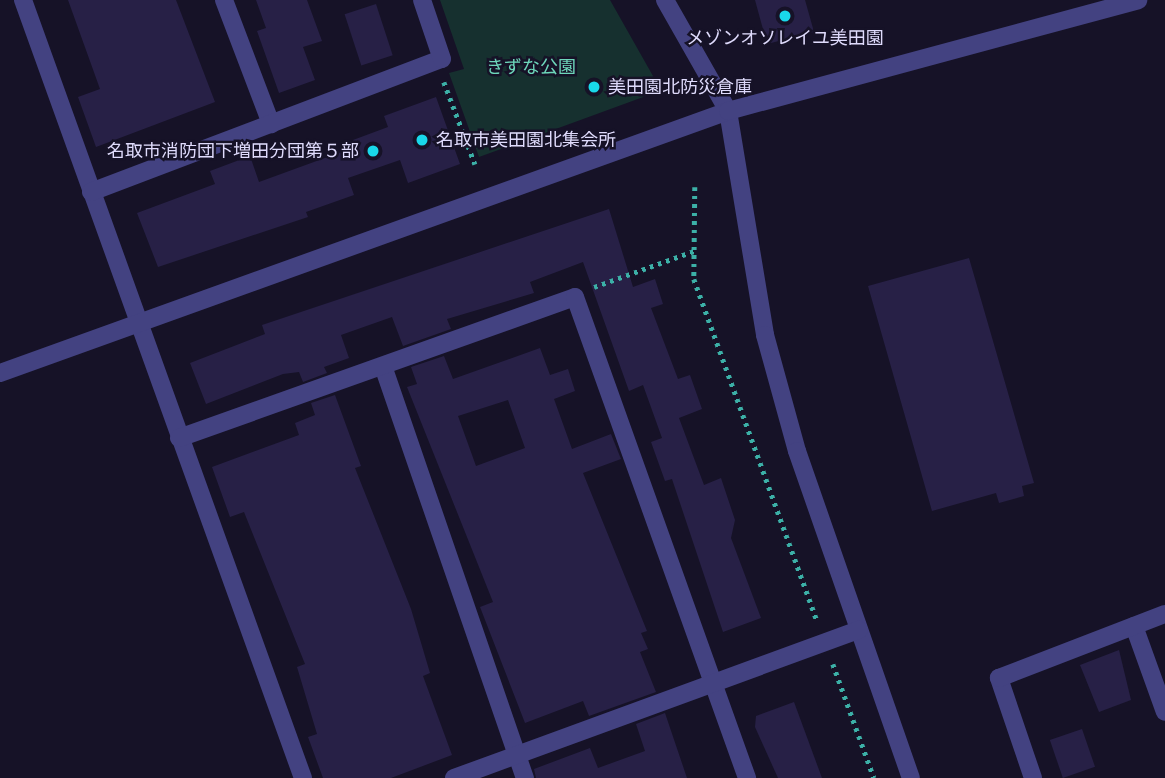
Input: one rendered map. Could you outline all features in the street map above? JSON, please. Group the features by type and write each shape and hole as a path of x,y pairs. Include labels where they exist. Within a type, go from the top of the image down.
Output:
{"street":[{"path":"23,0 137,324 303,778"},
{"path":"224,0 271,124"},
{"path":"91,192 442,59 422,0"},
{"path":"664,0 728,111 765,335 859,630 911,778"},
{"path":"0,373 728,111 1138,0"},
{"path":"179,438 575,298 747,778"},
{"path":"383,366 525,778"},
{"path":"1033,778 999,678 1165,614"},
{"path":"1134,626 1165,712"},
{"path":"454,778 859,630"}],"path":[{"path":"436,61 475,164"},
{"path":"695,187 694,279 874,778"},
{"path":"575,298 694,251"}],"green space":[{"name":"きずな公園","path":"440,0 610,0 653,76 646,96 479,157 449,73 464,69"}],"building":[{"path":"68,0 176,0 215,102 96,147 78,97 100,89"},
{"path":"256,0 307,0 322,41 303,47 315,80 279,93 257,31 266,28"},
{"name":"メゾンオソレイユ美田園","path":"755,0 805,0 814,32 767,44"},
{"path":"376,4 393,55 361,66 345,14"},
{"path":"436,97 460,164 408,183 400,160 348,178 354,195 306,212 308,217 158,267 137,213 215,184 210,171 250,156 259,182 355,147 353,140 388,127 384,116"},
{"path":"609,209 633,287 655,279 663,304 651,308 678,379 690,375 702,409 679,418 704,485 721,478 735,520 731,538 761,618 723,632 672,479 665,481 651,442 662,438 643,385 629,391 583,262 530,282 534,293 447,319 451,329 403,346 392,317 341,335 349,358 324,367 327,373 303,382 299,372 283,374 206,404 190,363 265,334 262,325"},
{"path":"969,258 1034,483 1022,486 1024,496 999,503 996,493 932,511 868,286"},
{"path":"540,348 550,375 568,369 575,391 554,399 572,449 611,434 621,459 583,473 647,631 641,633 648,649 640,652 656,692 589,716 583,701 525,723 480,607 493,602 407,387 417,384 411,367 444,356 453,379","holes":["508,400 525,448 476,466 458,416"]},
{"path":"335,395 361,466 355,468 411,609 430,673 423,676 452,755 391,778 323,778 308,737 317,734 297,667 305,664 244,512 230,517 212,467 299,435 295,423 315,415 311,403"},
{"path":"1119,650 1131,700 1099,712 1080,665"},
{"path":"794,702 822,778 778,778 755,727 756,716"},
{"path":"665,713 687,778 536,778 534,769 590,748 598,768 645,751 636,724"},
{"path":"1082,729 1095,767 1063,778 1050,740"}],"place":[{"name":"メゾンオソレイユ美田園","path":"785,16"},
{"name":"美田園北防災倉庫","path":"594,87"},
{"name":"名取市美田園北集会所","path":"422,140"},
{"name":"名取市消防団下増田分団第５部","path":"373,151"}]}
